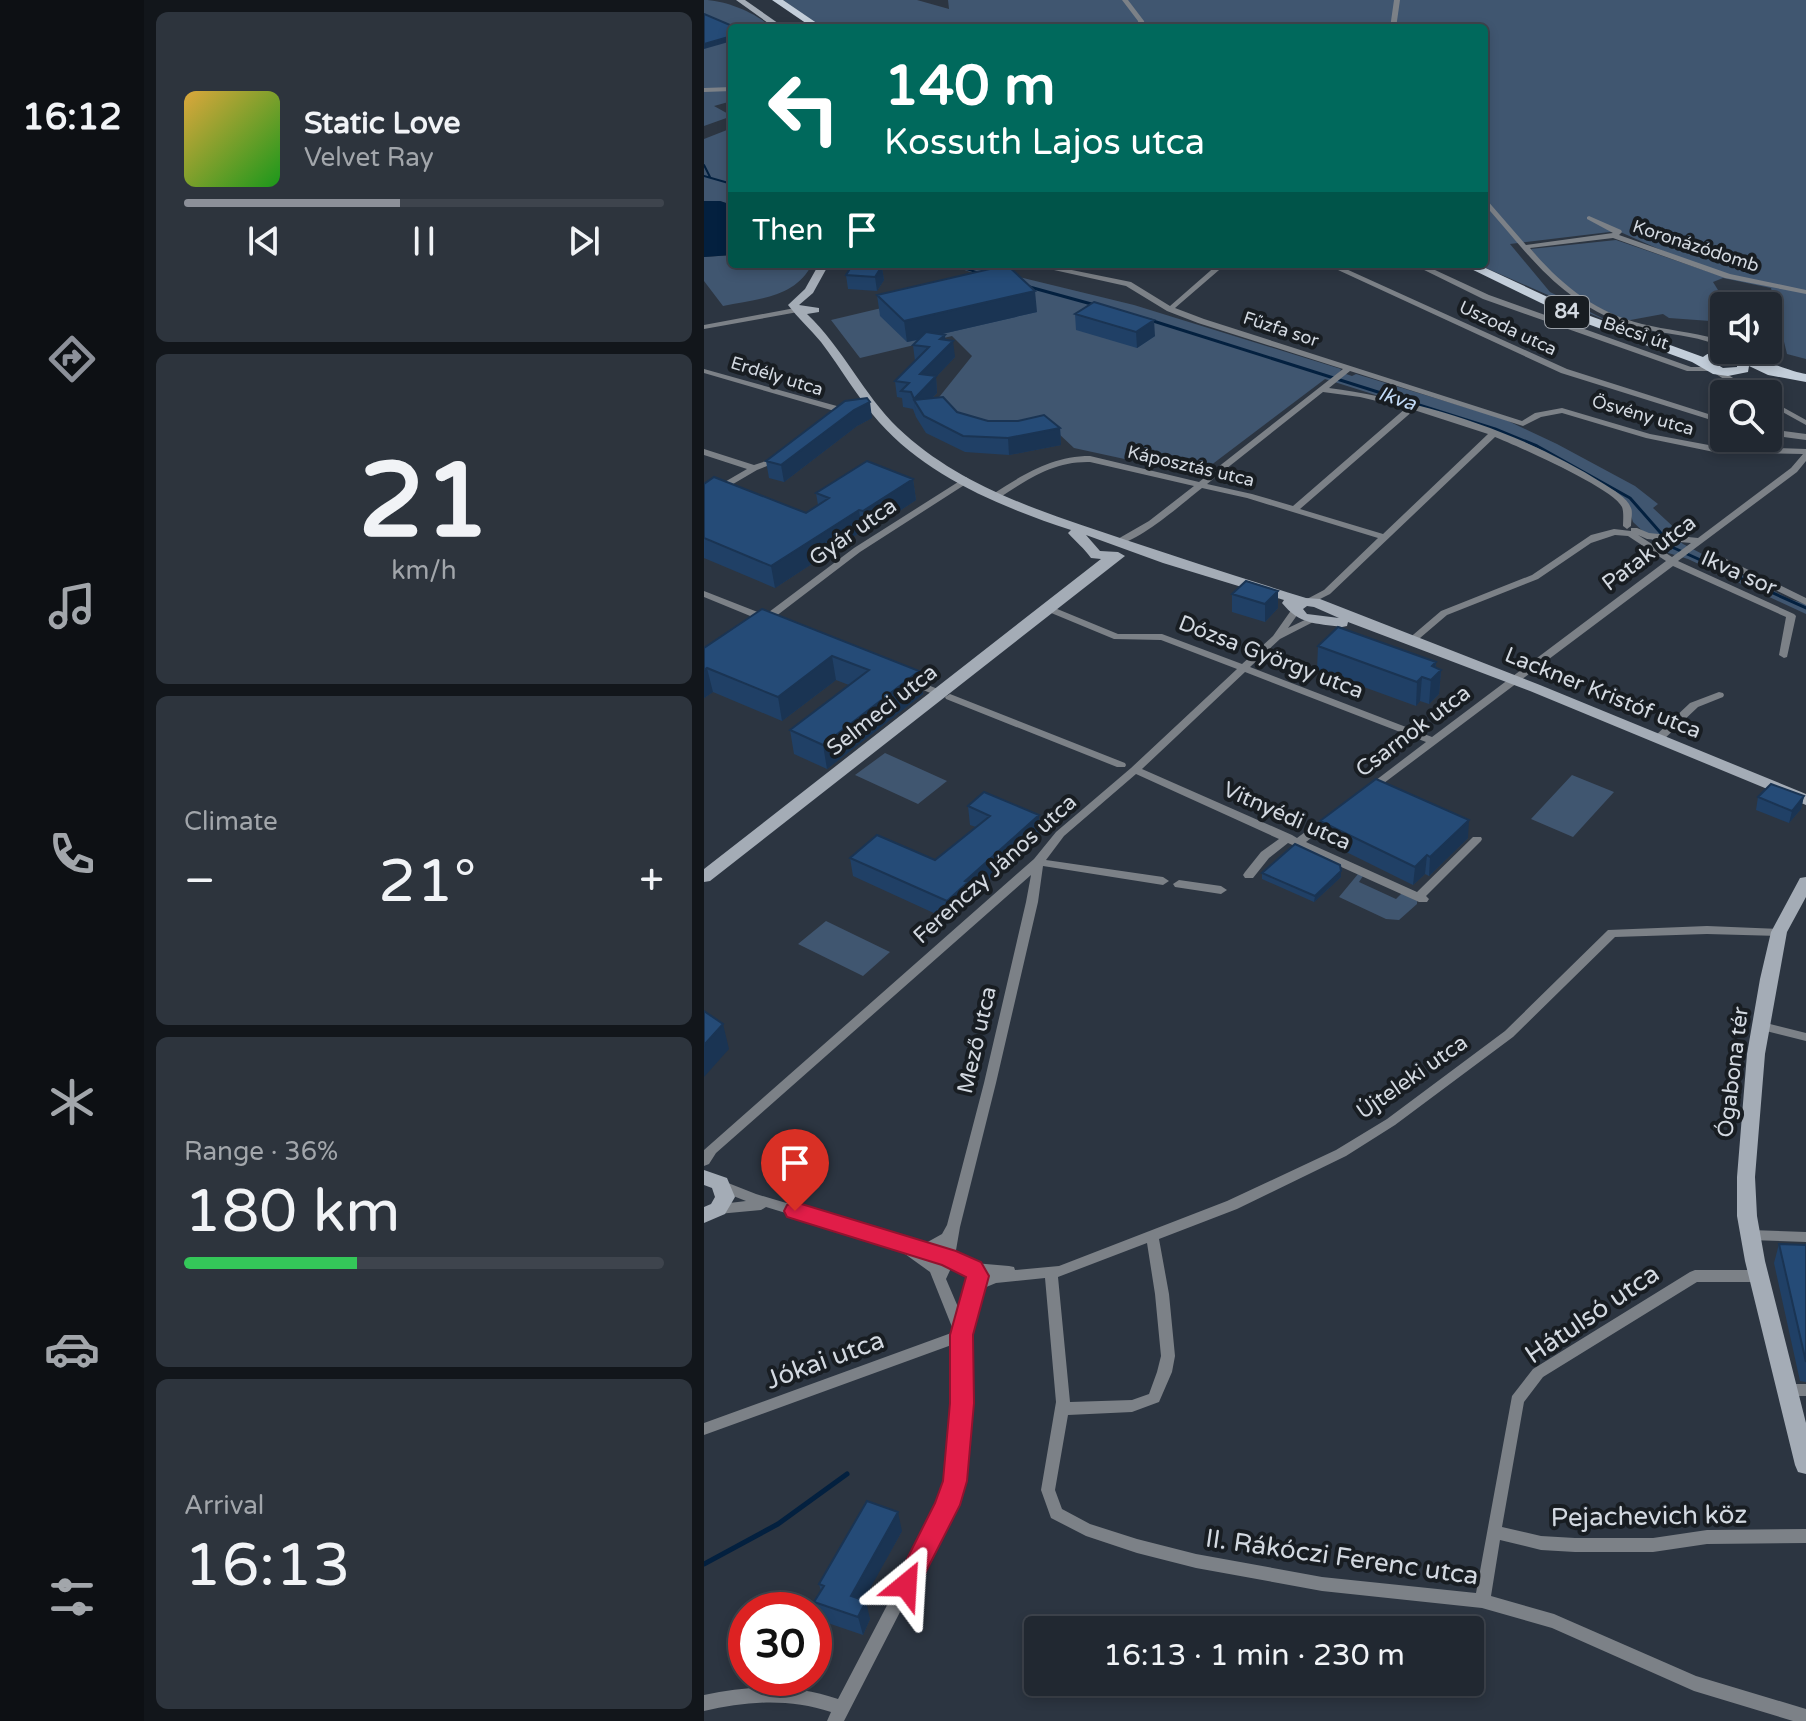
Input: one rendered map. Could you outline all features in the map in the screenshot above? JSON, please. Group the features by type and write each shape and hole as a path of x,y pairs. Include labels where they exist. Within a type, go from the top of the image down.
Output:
{"main road":[{"path":"777,0 813,24"},
{"name":"84","path":"1476,268 1578,316 1710,362"},
{"name":"84","path":"1738,365 1806,378"}],"street":[{"path":"740,0 775,24"},
{"path":"1125,0 1141,24"},
{"path":"1394,24 1397,0"},
{"path":"704,90 728,89"},
{"path":"1488,205 1558,285 1590,306 1645,328 1710,342"},
{"name":"Koronázódomb","path":"1589,218 1618,232 1614,236 1728,276 1806,292"},
{"path":"1524,247 1614,236"},
{"path":"796,306 822,268"},
{"path":"816,330 813,319 823,268"},
{"name":"Fűzfa sor","path":"1050,268 1128,284 1170,309 1347,371 1523,424"},
{"path":"1170,309 1217,268"},
{"name":"Uszoda utca","path":"1338,268 1564,371 1710,418"},
{"name":"Bécsi út","path":"1425,268 1530,314 1690,369 1710,364"},
{"path":"704,327 796,306 817,305"},
{"name":"Lackner Kristóf utca","path":"796,306 816,330 861,407 912,447 996,496 1117,549 1176,562 1256,587 1512,679 1806,800"},
{"path":"1696,338 1710,343"},
{"name":"Erdély utca","path":"704,371 840,412 861,407"},
{"name":"Selmeci utca","path":"704,877 944,695 1117,549 1347,371"},
{"path":"1329,386 1366,394 1525,445 1605,488 1627,508 1627,526"},
{"path":"1295,509 1411,408"},
{"path":"1782,409 1806,423"},
{"name":"Ösvény utca","path":"1523,424 1554,410 1576,412 1649,436 1714,449 1806,454"},
{"name":"Ferenczy János utca","path":"709,1174 711,1150 1038,862 1060,834 1135,770 1313,607 1494,433"},
{"path":"1782,434 1806,437"},
{"path":"704,452 754,468"},
{"path":"704,498 754,468 775,463 787,453"},
{"name":"Patak utca","path":"1512,679 1794,470 1806,454"},
{"name":"Káposztás utca","path":"996,496 1042,467 1076,458 1090,459 1202,484 1384,537"},
{"name":"Gyár utca","path":"704,594 766,623 864,546 966,480"},
{"name":"Lackner Kristóf utca","path":"1053,521 1081,537 1092,550 1117,549"},
{"path":"1410,642 1444,613 1535,577 1612,527 1627,526 1656,537 1696,544"},
{"name":"Ikva sor","path":"1588,541 1614,532 1630,534 1791,616 1784,655"},
{"path":"1086,578 1092,550"},
{"name":"Ikva sor","path":"1720,559 1806,602"},
{"name":"Ferenczy János utca","path":"1276,638 1313,607"},
{"name":"Dózsa György utca","path":"1047,608 1117,637 1162,637 1433,741"},
{"path":"903,678 1121,765"},
{"name":"Csarnok utca","path":"1358,797 1512,679"},
{"path":"1658,739 1694,705 1719,695"},
{"name":"Vitnyédi utca","path":"1135,770 1421,898 1477,839"},
{"name":"Csarnok utca","path":"1249,875 1265,855 1346,806"},
{"path":"1038,862 1163,881"},
{"name":"Mező utca","path":"942,1281 1032,902 1038,862"},
{"name":"Ógabona tér","path":"1806,882 1779,932 1756,1054 1747,1154 1750,1235 1758,1276 1797,1390 1806,1465"},
{"path":"1179,884 1221,890"},
{"name":"Újteleki utca","path":"942,1281 960,1295 995,1278 1051,1272 1275,1187 1341,1153 1391,1122 1509,1034 1608,936 1618,932 1660,930 1779,932"},
{"path":"1762,1026 1806,1037"},
{"path":"704,1703 743,1693 782,1693 838,1715 947,1505 955,1481 963,1371 962,1335 978,1276 968,1266 948,1258 774,1204 709,1174"},
{"path":"709,1174 725,1197 711,1212"},
{"path":"711,1212 774,1204"},
{"path":"925,1250 947,1238 953,1227"},
{"path":"1750,1235 1806,1237"},
{"path":"1062,1409 1132,1406 1154,1398 1168,1355 1156,1244 1151,1236"},
{"path":"899,1244 918,1254 935,1269 962,1335"},
{"path":"942,1281 968,1266"},
{"name":"Újteleki utca","path":"968,1266 1051,1272"},
{"name":"II. Rákóczi Ferenc utca","path":"1051,1272 1062,1409 1048,1490 1056,1513 1069,1521 1137,1546 1196,1561 1322,1584 1482,1601 1554,1621 1694,1683 1806,1717"},
{"name":"Hátulsó utca","path":"1482,1601 1517,1400 1538,1373 1695,1276 1758,1276"},
{"name":"Jókai utca","path":"704,1429 962,1335"},
{"name":"Pejachevich köz","path":"1494,1532 1541,1543 1575,1545 1653,1545 1707,1537 1806,1536"}],"shaded area":[{"path":"704,0 740,8 767,24 728,24 728,102 714,106 728,114 728,117 704,126"},
{"path":"783,0 917,0 949,9 948,0 1806,0 1806,359 1787,354 1782,333 1782,292 1723,278 1713,282 1719,292 1710,292 1710,321 1669,318 1663,314 1625,321 1578,297 1552,277 1531,249 1616,240 1715,274 1618,231 1510,244 1550,292 1614,324 1486,268 1488,24 817,24"},
{"path":"728,130 728,204 704,201 704,139"},
{"path":"704,201 728,204 728,255 704,257"},
{"path":"728,255 728,268 809,268 796,284 786,290 761,299 723,306 704,281 704,257"},
{"path":"959,268 998,268 995,271 1134,305 1341,369 1340,372 1352,376 1356,374 1504,419 1635,486 1658,504 1653,508 1680,533 1676,538 1683,544 1789,599 1806,604 1806,614 1688,559 1665,552 1633,522 1628,506 1596,484 1487,430 1325,379 1198,475 1074,448 1058,433 928,411 972,356 952,336 860,358 831,320 970,287 982,276"},
{"path":"885,753 947,781 918,804 855,775"},
{"path":"1572,775 1614,792 1573,837 1531,819"},
{"path":"1358,874 1363,876 1359,882 1396,899 1402,893 1417,901 1417,904 1399,920 1386,919 1339,897"},
{"path":"826,921 890,952 863,976 798,944"}],"building":[{"path":"704,14 728,24 728,37 704,44"},
{"path":"850,268 881,268 875,277 846,275"},
{"path":"994,268 1010,268 1035,291 904,321 877,295"},
{"path":"1094,302 1154,320 1136,332 1075,314"},
{"path":"926,332 945,335 940,339 953,341 920,374 936,376 914,399 911,392 901,391 909,383 895,381 929,347 913,345"},
{"path":"943,397 957,412 988,421 1018,421 1044,415 1060,428 1008,438 963,436 924,416 914,400"},
{"path":"867,398 870,402 854,410 781,465 766,461 845,401"},
{"path":"867,461 913,479 771,566 704,538 704,484 714,477 806,513 829,498 816,493"},
{"path":"1246,581 1278,591 1265,604 1232,594"},
{"path":"762,609 919,671 823,745 790,730 869,670 832,656 778,697 707,668 704,670 704,648"},
{"path":"1338,627 1436,662 1432,666 1441,670 1431,680 1422,677 1417,682 1318,646"},
{"path":"1376,779 1469,820 1415,867 1320,821"},
{"path":"1771,784 1804,796 1792,811 1758,797"},
{"path":"984,792 1039,815 947,901 850,858 877,835 935,860 990,816 968,806"},
{"path":"1295,844 1340,865 1341,871 1315,896 1262,873"},
{"path":"704,1011 723,1024 704,1045"},
{"path":"1779,1244 1806,1245 1806,1362"},
{"path":"867,1501 898,1512 851,1596 866,1601 858,1617 832,1608 832,1592 820,1592 824,1586 819,1584"}],"waterway":[{"path":"704,165 710,177"},
{"name":"Ikva","path":"704,176 728,183"},
{"name":"Ikva","path":"963,268 979,273"},
{"name":"Ikva","path":"1026,286 1095,305"},
{"name":"Ikva","path":"1150,320 1495,429 1537,446 1630,498 1674,548 1806,608"},
{"path":"704,1564 778,1524 847,1474"}],"route":[{"path":"795,1211 948,1258 973,1268 978,1276 962,1335 962,1403 955,1481 947,1505 906,1585"}]}
